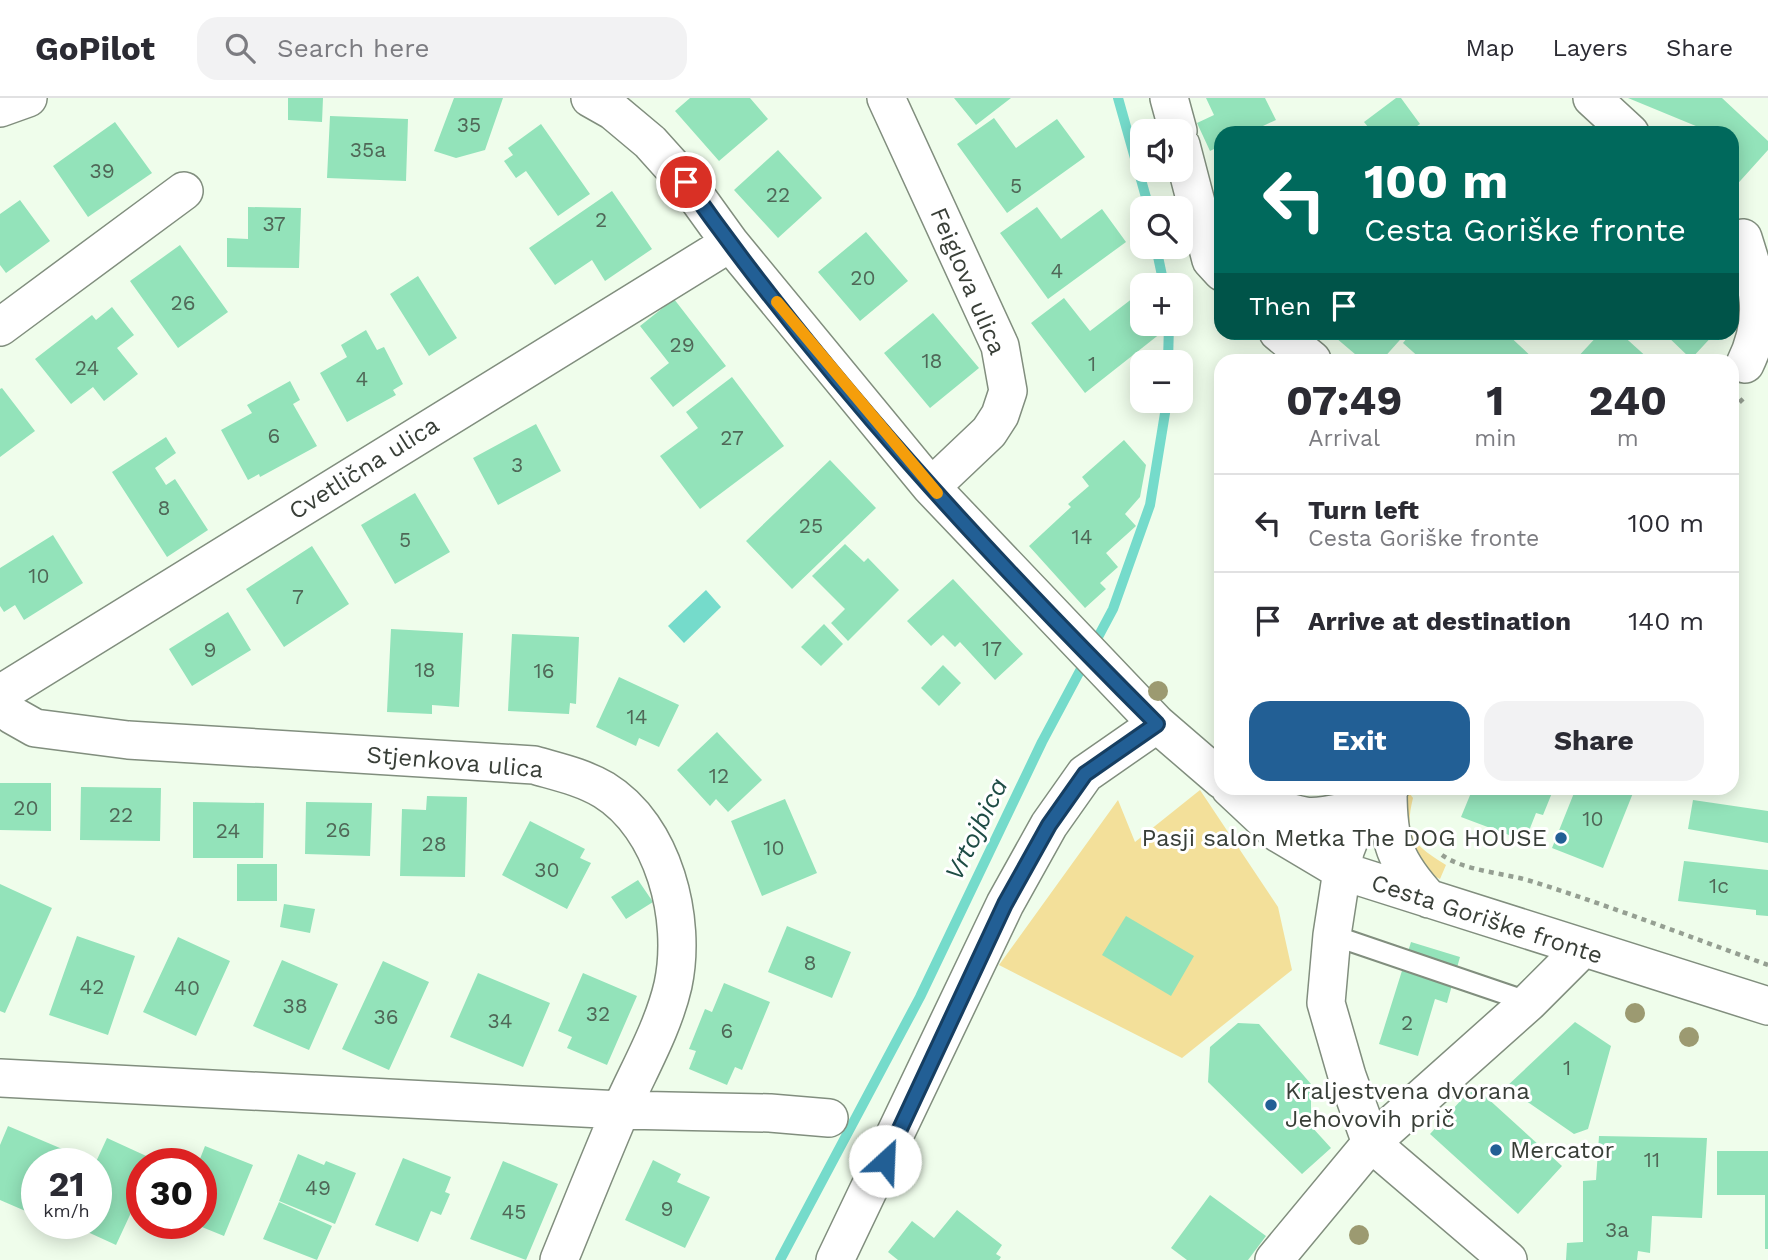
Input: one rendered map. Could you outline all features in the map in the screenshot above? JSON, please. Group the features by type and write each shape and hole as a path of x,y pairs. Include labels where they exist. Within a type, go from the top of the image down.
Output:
{"street":[{"path":"0,108 28,98"},
{"name":"Cesta Goriške fronte","path":"590,98 612,111 650,142 686,182 730,243 931,487 1157,724 1214,773"},
{"name":"Feiglova ulica","path":"886,98 1000,346 1008,391 1000,415 989,432 931,487"},
{"path":"1169,98 1175,119"},
{"path":"1592,98 1622,126"},
{"path":"1191,182 1214,263"},
{"path":"0,327 184,191"},
{"path":"1748,241 1760,311 1759,331 1748,364"},
{"name":"Cvetlična ulica","path":"0,694 730,243"},
{"path":"1288,340 1305,354"},
{"name":"Stjenkova ulica","path":"0,702 12,715 35,728 128,740 534,765 583,779 606,791 631,813 653,847 668,883 676,920 677,955 673,986 559,1260"},
{"path":"835,1260 1005,904 1049,825 1085,774 1157,724"},
{"name":"Cesta Goriške fronte","path":"1238,795 1278,833 1342,871 1768,1006"},
{"path":"1249,795 1307,817 1380,796"},
{"path":"1380,796 1345,851 1332,935 1326,1003 1347,1076 1371,1143 1508,1260"},
{"path":"1380,796 1395,855 1407,875 1429,899"},
{"path":"1274,1260 1371,1143 1529,1002 1582,949"},
{"path":"0,1077 621,1110 770,1113 829,1118"}],"lane":[{"path":"1332,935 1529,1002"}],"path":[{"path":"1457,866 1470,865 1532,881 1768,965"}],"shaded area":[{"path":"1200,790 1278,907 1292,970 1182,1058 999,965 1118,800 1135,842"},
{"path":"1404,795 1411,795 1413,798 1410,812 1411,832 1420,846 1446,865 1440,879 1428,872 1414,854 1406,820"}],"water":[{"path":"706,590 721,607 684,643 668,626"}],"building":[{"path":"288,98 323,98 322,122 288,120"},
{"path":"454,98 503,98 485,150 456,158 434,151"},
{"path":"690,98 750,98 768,119 719,161 675,111"},
{"path":"954,98 1011,98 976,125"},
{"path":"1206,98 1265,98 1276,120 1263,126 1214,126 1214,149 1210,151 1197,123 1214,115"},
{"path":"1396,98 1401,98 1420,124 1367,126 1364,122"},
{"path":"1628,98 1722,98 1768,141 1768,150 1739,182 1739,126 1696,126"},
{"path":"330,116 408,119 406,181 327,178"},
{"path":"994,118 1016,148 1057,119 1085,157 1007,213 957,144"},
{"path":"115,122 152,173 88,217 53,166"},
{"path":"541,124 590,194 558,216 526,171 516,178 504,161 513,155 508,148"},
{"path":"778,150 822,198 778,238 734,190"},
{"path":"612,191 652,249 605,281 592,260 555,285 529,248"},
{"path":"20,200 50,241 6,273 0,265 0,214"},
{"path":"248,207 301,208 299,268 227,267 227,238 248,239"},
{"path":"1037,207 1061,239 1102,209 1126,242 1048,299 1000,233"},
{"path":"866,232 908,281 860,321 818,272"},
{"path":"180,245 228,312 178,348 130,281"},
{"path":"418,276 457,338 429,356 390,294"},
{"path":"1064,298 1090,331 1130,300 1130,336 1157,336 1139,350 1130,350 1130,357 1085,393 1031,323"},
{"path":"674,299 726,366 673,407 650,378 669,363 640,326"},
{"path":"112,307 134,335 117,348 138,374 104,401 93,387 71,404 35,359 92,315 96,320"},
{"path":"933,313 979,368 930,408 884,353"},
{"path":"366,330 377,350 384,347 403,384 393,390 396,395 347,422 320,373 347,357 341,345"},
{"path":"1338,340 1400,340 1387,354 1355,354"},
{"path":"1405,340 1514,340 1529,354 1415,354 1403,343"},
{"path":"1594,340 1628,340 1643,354 1581,354"},
{"path":"1671,340 1709,340 1696,354 1686,354"},
{"path":"732,377 784,446 700,509 660,456 698,428 686,412"},
{"path":"290,381 300,400 293,404 317,446 260,477 259,474 248,480 221,430 252,413 247,405"},
{"path":"2,388 35,431 0,457 0,389"},
{"path":"536,424 561,471 498,505 473,458"},
{"path":"166,437 176,453 155,468 166,485 175,479 208,530 167,557 112,472"},
{"path":"1124,440 1146,465 1140,497 1125,514 1136,526 1106,553 1118,567 1100,583 1106,589 1085,608 1029,546 1071,507 1068,504 1089,486 1082,477"},
{"path":"830,460 876,508 792,589 746,541"},
{"path":"415,493 450,552 395,584 361,525"},
{"path":"53,535 83,583 24,620 15,605 4,612 0,606 0,568"},
{"path":"845,544 864,562 868,558 899,590 848,641 831,623 845,609 812,576"},
{"path":"312,546 349,604 284,647 246,589"},
{"path":"953,579 1023,654 995,680 960,642 955,647 943,635 931,646 907,621"},
{"path":"228,612 251,650 192,686 169,649"},
{"path":"824,624 843,644 821,666 801,647"},
{"path":"391,629 463,633 459,707 432,705 432,714 387,712"},
{"path":"512,634 579,637 576,704 570,703 569,714 508,711"},
{"path":"943,665 961,683 939,706 921,688"},
{"path":"619,677 679,705 659,747 639,738 636,746 596,727"},
{"path":"717,732 762,780 728,812 716,799 710,806 677,770"},
{"path":"0,783 51,783 51,831 0,830"},
{"path":"81,787 161,788 160,841 80,840"},
{"path":"1470,795 1551,795 1543,815 1536,813 1525,841 1461,817"},
{"path":"1573,795 1632,795 1603,868 1552,848"},
{"path":"427,796 467,797 465,877 400,876 402,809 426,810"},
{"path":"785,799 817,873 762,896 731,821"},
{"path":"1693,800 1768,811 1768,843 1688,829"},
{"path":"193,802 264,803 263,858 193,858"},
{"path":"306,802 372,803 370,856 305,854"},
{"path":"530,821 585,849 580,858 591,863 567,909 502,875"},
{"path":"1684,861 1768,870 1768,916 1756,915 1756,910 1678,901"},
{"path":"237,864 277,864 277,901 237,901"},
{"path":"638,880 653,902 626,919 611,897"},
{"path":"0,884 52,908 5,1013 0,1011"},
{"path":"284,904 315,909 310,933 280,927"},
{"path":"1126,916 1194,956 1171,996 1102,955"},
{"path":"787,926 851,952 832,998 768,972"},
{"path":"77,936 135,956 108,1035 49,1015"},
{"path":"178,937 230,961 196,1036 143,1012"},
{"path":"1411,942 1460,957 1447,1003 1435,999 1418,1056 1379,1044"},
{"path":"282,960 338,984 309,1050 253,1026"},
{"path":"383,961 429,982 389,1070 342,1049"},
{"path":"478,973 550,1003 523,1067 450,1037"},
{"path":"583,973 637,996 607,1065 567,1048 572,1037 558,1031"},
{"path":"724,983 770,1002 742,1070 735,1067 727,1085 689,1069 696,1051 689,1049 705,1009 712,1012"},
{"path":"1575,1022 1611,1046 1588,1129 1574,1134 1506,1087"},
{"name":"Kraljestvena dvorana Jehovovih prič","path":"1238,1023 1259,1024 1311,1084 1311,1126 1331,1148 1302,1174 1208,1082 1210,1047"},
{"name":"Mercator","path":"1474,1086 1562,1166 1518,1214 1430,1134"},
{"path":"8,1126 60,1148 21,1148 21,1209 0,1200 0,1145"},
{"path":"1599,1136 1707,1138 1702,1218 1652,1216 1650,1253 1638,1251 1637,1260 1566,1260 1567,1243 1583,1242 1583,1181 1596,1180"},
{"path":"107,1138 129,1148 126,1148 126,1223 116,1245 103,1239 112,1239 112,1148 102,1148"},
{"path":"217,1151 253,1165 224,1236 217,1233"},
{"path":"1717,1151 1768,1151 1768,1249 1765,1249 1765,1195 1717,1195"},
{"path":"298,1154 324,1165 326,1161 356,1173 335,1224 279,1201"},
{"path":"403,1158 451,1177 445,1192 450,1194 441,1215 431,1211 418,1242 375,1225"},
{"path":"653,1160 681,1174 677,1182 710,1197 685,1248 625,1220"},
{"path":"503,1161 558,1184 526,1260 470,1239"},
{"path":"1210,1195 1266,1236 1248,1260 1187,1260 1171,1248"},
{"path":"279,1202 332,1226 317,1260 263,1239"},
{"path":"957,1210 1002,1245 996,1254 1001,1257 999,1260 898,1260 888,1252 912,1221 934,1238"}],"waterway":[{"name":"Vrtojbica","path":"1118,98 1146,196"},
{"name":"Vrtojbica","path":"1159,259 1161,273"},
{"name":"Vrtojbica","path":"1168,350 1169,336"},
{"name":"Vrtojbica","path":"780,1260 920,997 1042,742 1113,609 1150,505 1165,413"}],"slow traffic":[{"path":"777,302 937,493"}],"place":[{"name":"Pasji salon Metka The DOG HOUSE","path":"1561,838"},
{"name":"Kraljestvena dvorana Jehovovih prič","path":"1271,1105"},
{"name":"Mercator","path":"1496,1150"}],"route":[{"path":"686,182 730,243 931,487 1157,724 1085,774 1049,825 1005,904 885,1161"}]}
